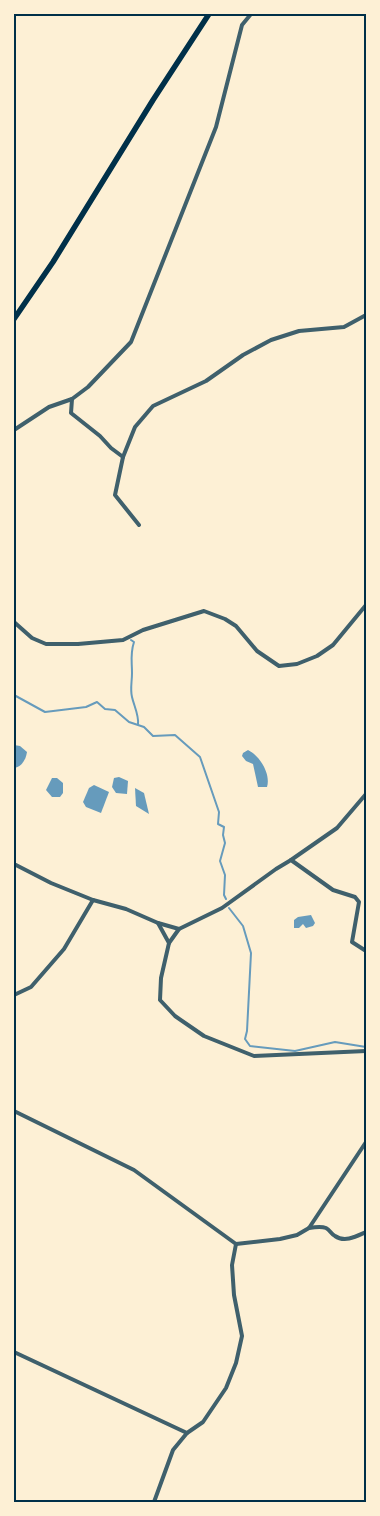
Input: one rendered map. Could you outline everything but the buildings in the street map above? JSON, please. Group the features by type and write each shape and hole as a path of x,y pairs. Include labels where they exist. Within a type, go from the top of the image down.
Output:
{"main road":[{"path":"14,319 53,262 153,100 209,14"}],"street":[{"path":"14,430 49,407 72,399 88,387 131,342 216,127 242,25 251,14"},
{"path":"139,525 115,495 123,456 135,428 153,406 206,381 243,355 271,340 299,331 344,327 366,315"},
{"path":"72,399 71,413 123,456"},
{"path":"14,622 32,638 46,644 78,644 124,640 143,630 204,611 225,619 236,626 257,650 279,666 297,664 317,656 333,645 366,605"},
{"path":"366,794 337,828 222,908 179,929 169,943 161,978 160,1000 175,1016 204,1036 254,1056 366,1051"},
{"path":"291,860 333,890 356,897 359,902 352,942 366,951"},
{"path":"14,864 51,883 93,900 126,908 158,923 179,929"},
{"path":"14,995 31,987 64,949 93,900"},
{"path":"158,923 169,943"},
{"path":"14,1111 134,1170 236,1244 280,1239 297,1235 309,1228 321,1227 328,1229 335,1237 346,1239 366,1232"},
{"path":"309,1228 366,1142"},
{"path":"154,1502 173,1450 187,1432 203,1422 226,1388 236,1363 242,1336 234,1295 232,1265 236,1244"},
{"path":"14,1352 187,1432"}],"water":[{"path":"14,745 20,746 27,752 23,762 14,768"},
{"path":"248,750 257,756 264,766 268,782 267,787 258,787 253,764 246,761 242,756"},
{"path":"119,777 128,781 127,794 116,793 112,787 114,778"},
{"path":"52,778 57,778 63,783 63,793 60,797 52,797 46,790"},
{"path":"94,785 109,792 101,813 86,807 83,802 89,788"},
{"path":"135,788 144,793 149,814 136,806"},
{"path":"311,915 315,923 313,926 306,928 303,924 299,928 294,928 294,920 298,917"}],"waterway":[{"path":"131,640 134,642 131,691 138,724"},
{"path":"14,695 45,712 86,707 97,702 105,709 115,710 129,722 144,727 153,736 175,735 200,757 219,812 218,824 224,827 225,843 220,861 225,875 224,895 226,899"},
{"path":"229,908 243,926 251,953 245,1039 250,1046 295,1051 335,1042 366,1047"}]}
